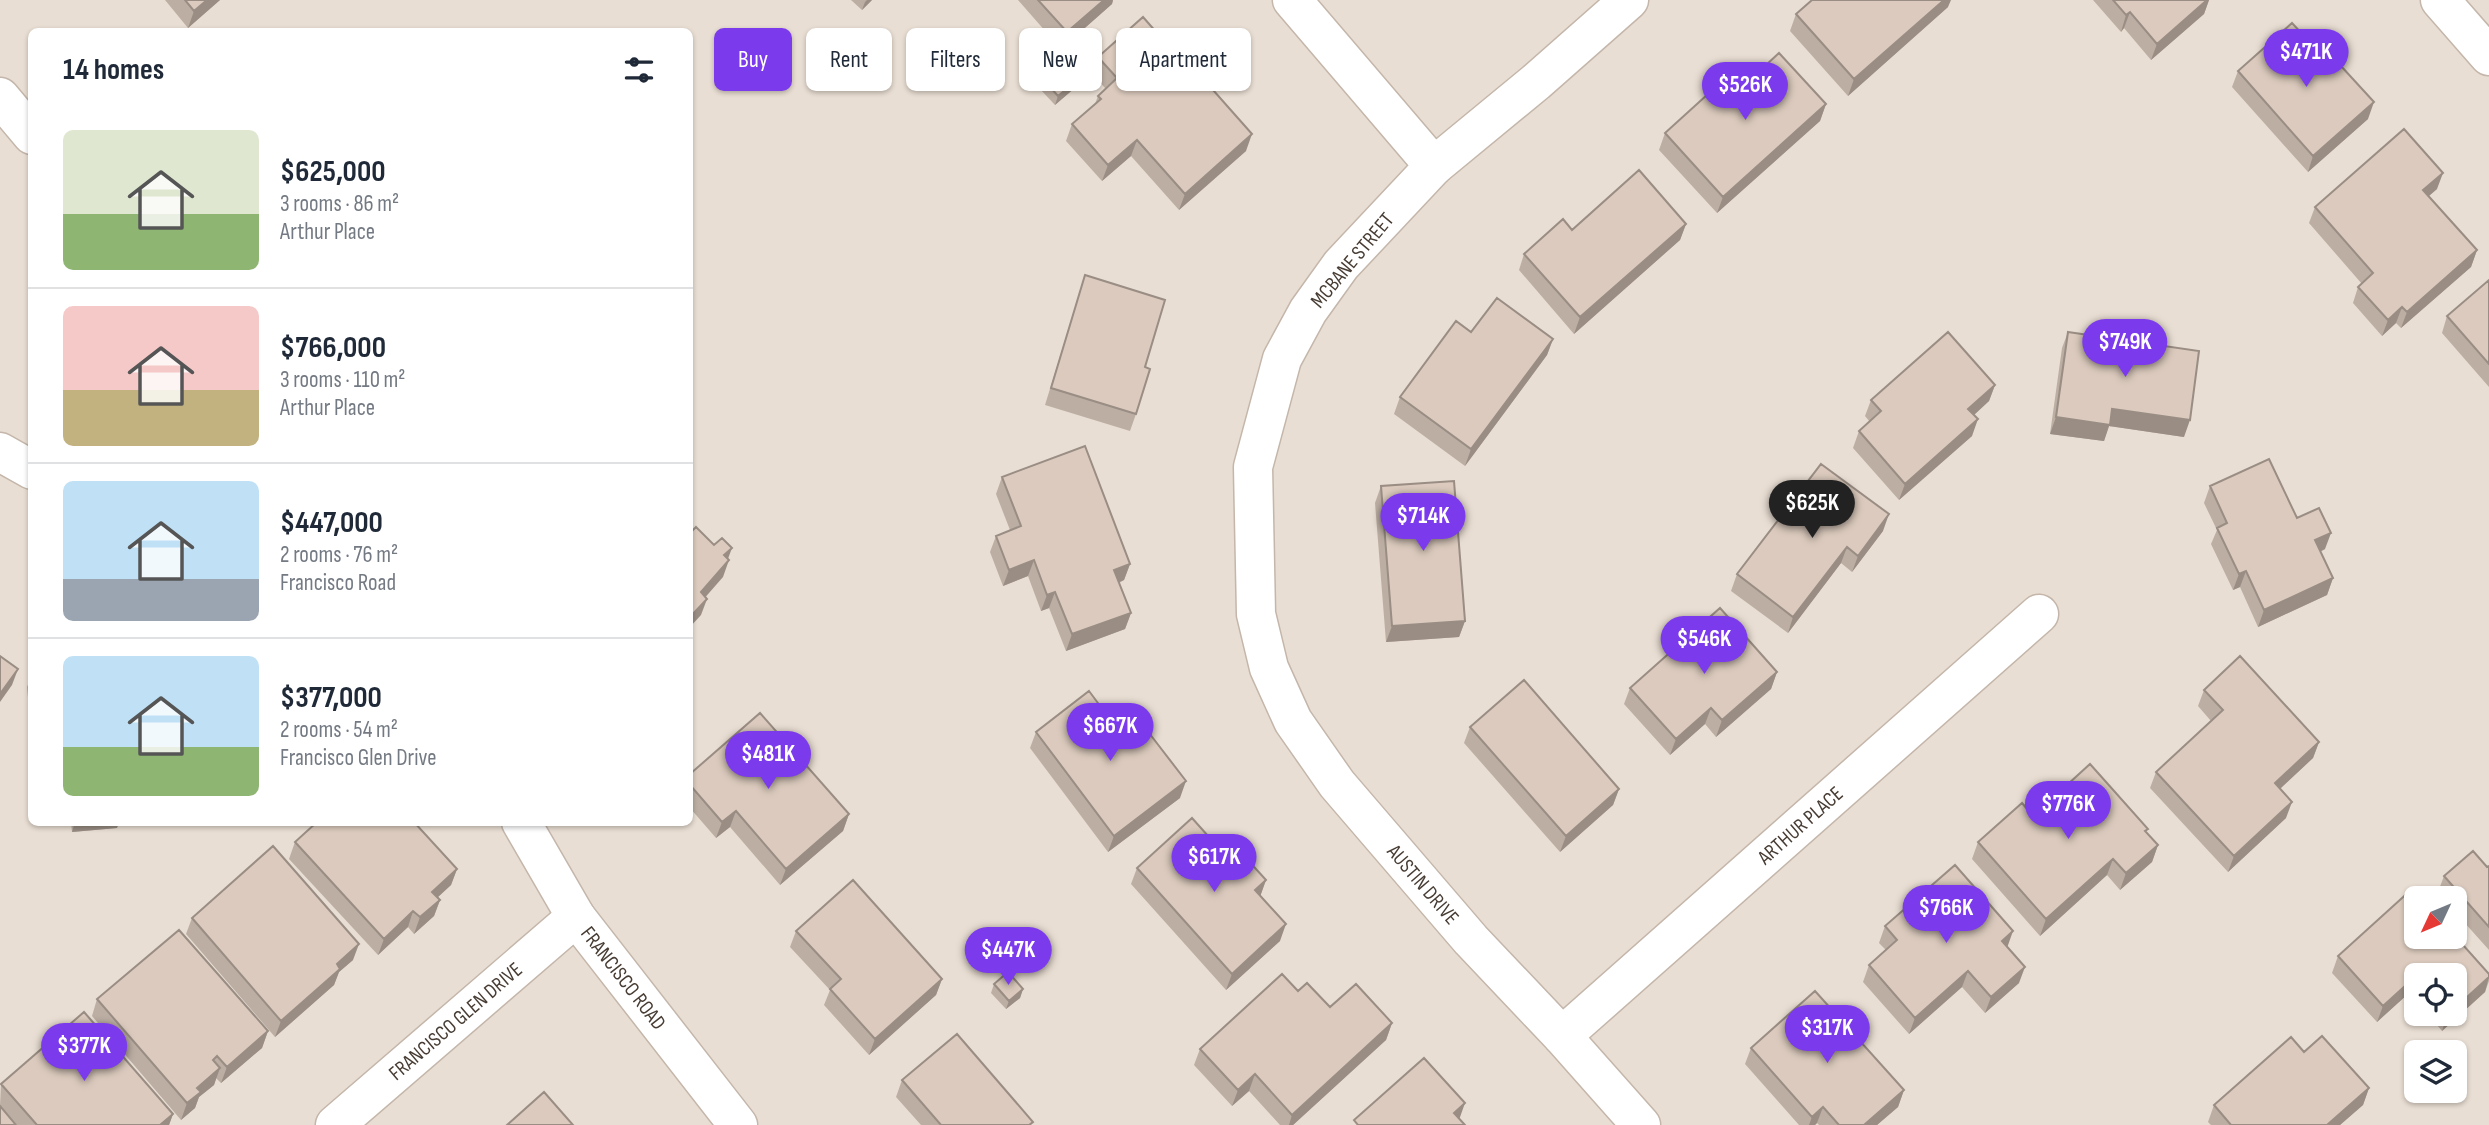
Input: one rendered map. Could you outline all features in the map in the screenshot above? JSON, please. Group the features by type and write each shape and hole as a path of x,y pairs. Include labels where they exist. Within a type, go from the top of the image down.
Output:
{"street":[{"path":"1292,0 1434,166"},
{"name":"MCBANE STREET","path":"1256,614 1253,467 1282,359 1308,310 1341,265 1434,166 1536,82 1629,0"},
{"path":"2440,0 2489,56"},
{"path":"0,97 28,130"},
{"path":"0,452 28,468"},
{"name":"AUSTIN DRIVE","path":"1256,614 1269,668 1293,721 1337,784 1471,940 1641,1125"},
{"name":"ARTHUR PLACE","path":"1562,1036 2039,614"},
{"name":"FRANCISCO ROAD","path":"523,826 576,917 738,1125"},
{"name":"FRANCISCO GLEN DRIVE","path":"335,1125 576,917"}],"shaded area":[{"path":"0,0 2489,0 2489,1125 0,1125"}],"building":[{"path":"185,0 207,0 194,11"},
{"path":"1038,0 1104,0 1072,28 1063,28"},
{"path":"1812,0 1944,0 1854,79 1796,14"},
{"path":"2113,0 2207,0 2157,44 2130,12 2126,15"},
{"path":"1143,17 1153,28 1131,28"},
{"path":"2292,23 2325,59 2330,54 2374,102 2313,156 2238,71"},
{"path":"1116,41 1116,77 1102,61 1102,53"},
{"path":"1779,53 1826,104 1723,197 1665,133 1740,65 1752,78"},
{"path":"1116,79 1116,91 1214,91 1252,134 1185,194 1137,140 1108,165 1072,124 1101,99 1098,96"},
{"path":"2404,129 2443,173 2423,190 2477,250 2407,312 2402,307 2388,320 2358,287 2373,273 2315,207"},
{"path":"1639,170 1686,224 1580,317 1524,254 1563,219 1572,230"},
{"path":"1085,275 1165,300 1145,367 1150,369 1136,414 1051,388"},
{"path":"2489,280 2489,364 2447,316"},
{"path":"1497,298 1553,339 1471,449 1400,397 1456,321 1471,332"},
{"path":"1948,332 1995,385 1968,409 1978,419 1905,484 1859,431 1881,411 1871,400"},
{"path":"2068,332 2199,351 2190,420 2112,409 2110,425 2056,417"},
{"path":"1085,446 1130,564 1114,570 1131,613 1072,634 1055,592 1047,595 1034,560 1009,570 996,536 1021,526 1002,477"},
{"path":"2269,459 2297,518 2319,508 2331,533 2315,540 2333,578 2264,610 2246,571 2239,574 2217,528 2227,523 2210,486"},
{"path":"1821,464 1889,514 1858,556 1847,547 1793,617 1737,574"},
{"path":"1454,481 1465,621 1392,626 1381,486"},
{"path":"696,527 714,545 722,538 732,548 724,555 729,560 701,592 707,599 693,614 693,530"},
{"path":"1720,608 1777,672 1722,720 1711,708 1676,739 1630,688"},
{"path":"0,656 18,669 0,694"},
{"path":"2240,656 2319,742 2275,783 2292,802 2234,856 2156,772 2223,710 2204,690"},
{"path":"1524,680 1619,789 1566,836 1470,727"},
{"path":"1089,691 1127,742 1146,729 1186,781 1114,836 1036,732"},
{"path":"760,713 849,814 786,869 736,811 722,822 693,788 693,771"},
{"path":"2090,764 2148,829 2145,831 2158,845 2126,873 2113,859 2046,919 1978,842 2022,803 2033,816"},
{"path":"1192,818 1225,855 1235,846 1266,880 1255,890 1286,924 1232,974 1137,868"},
{"path":"313,826 418,826 457,869 432,892 440,900 420,917 413,911 384,939 295,842"},
{"path":"273,846 359,944 337,964 340,969 281,1021 192,918"},
{"path":"2473,851 2489,866 2489,927 2468,903 2468,886 2453,886 2444,876"},
{"path":"1955,865 2013,931 2002,941 2025,967 1991,997 1968,971 1915,1018 1869,965 1897,940 1885,926"},
{"path":"853,880 942,979 875,1039 830,989 841,979 796,931"},
{"path":"2404,896 2404,949 2467,949 2489,977 2467,997 2467,963 2404,963 2404,987 2383,1006 2338,956"},
{"path":"179,930 268,1031 227,1067 217,1056 213,1060 220,1068 197,1088 201,1092 187,1103 97,999"},
{"path":"1008,972 1023,989 1009,1001 994,984"},
{"path":"1282,974 1298,991 1307,983 1330,1007 1356,984 1392,1023 1292,1115 1255,1074 1238,1090 1200,1049"},
{"path":"1815,991 1904,1090 1864,1125 1839,1125 1823,1107 1812,1117 1751,1048"},
{"path":"84,1012 173,1114 160,1125 37,1125 1,1084"},
{"path":"957,1034 1033,1122 1029,1125 941,1125 902,1080"},
{"path":"2322,1036 2369,1088 2327,1125 2231,1125 2214,1105 2291,1037 2304,1052"},
{"path":"1424,1058 1465,1103 1454,1113 1465,1125 1358,1125 1354,1120"},
{"path":"544,1092 573,1125 507,1125"},
{"path":"0,1106 16,1125 0,1125"}]}
